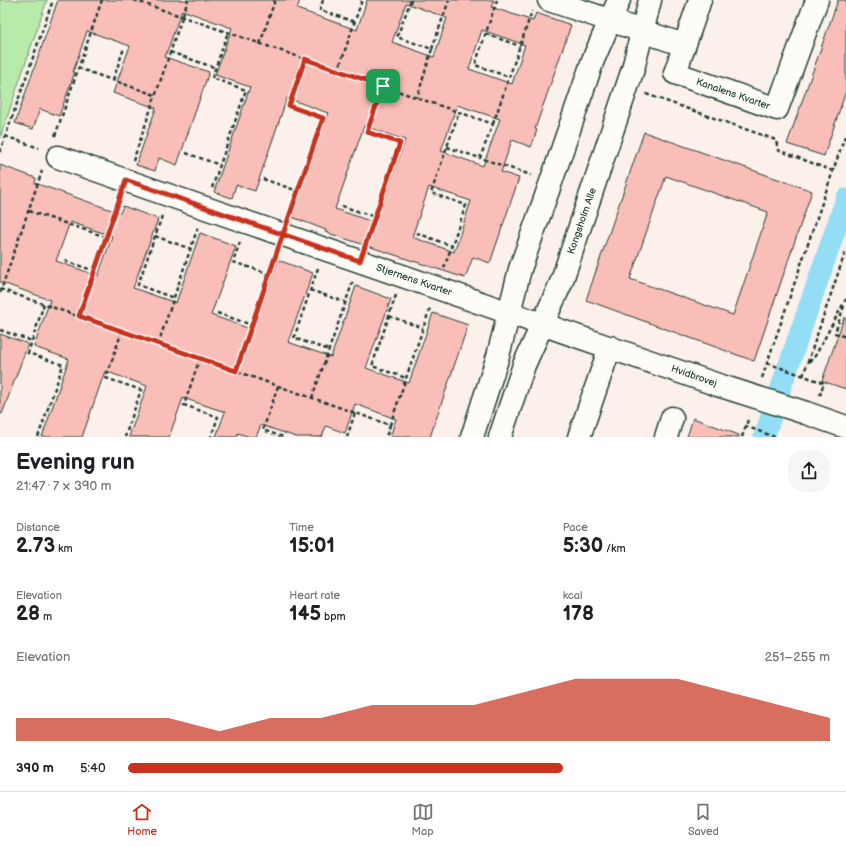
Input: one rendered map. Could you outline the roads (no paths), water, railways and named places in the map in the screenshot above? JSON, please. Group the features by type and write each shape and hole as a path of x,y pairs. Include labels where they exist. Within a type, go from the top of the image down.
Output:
{"street":[{"path":"472,437 498,356 520,269 552,182 593,60 620,0"},
{"name":"Kongsholm Alle","path":"500,437 524,365 561,283 633,70 650,0"},
{"name":"Kanalens Kvarter","path":"700,0 675,73 777,109 817,0"},
{"path":"541,3 610,20 684,45"},
{"name":"Stjernens Kvarter","path":"58,157 324,248 542,325"},
{"name":"Hvidbrovej","path":"542,325 846,427"},
{"path":"579,437 610,347"}],"waterway":[{"path":"764,437 846,199"}]}
